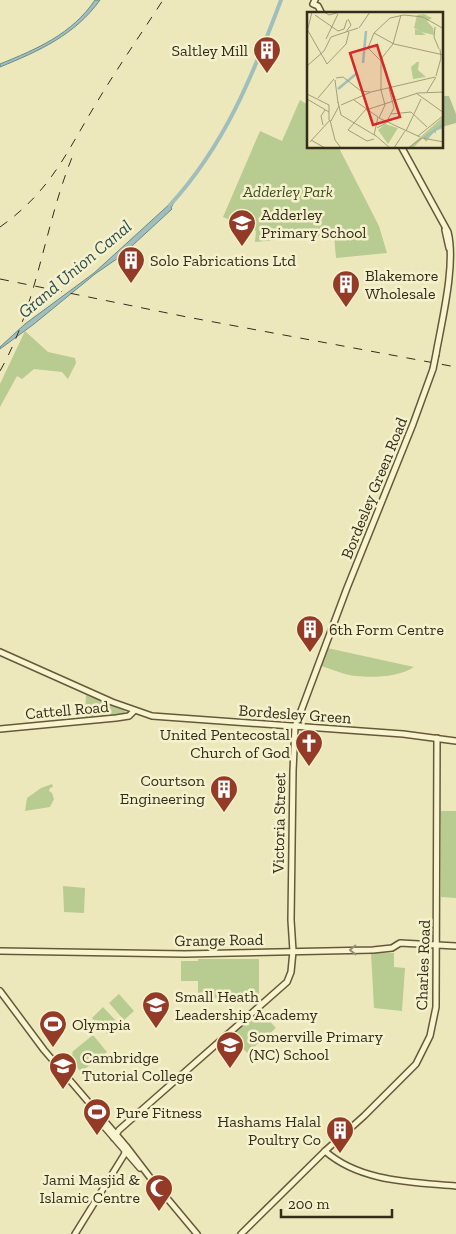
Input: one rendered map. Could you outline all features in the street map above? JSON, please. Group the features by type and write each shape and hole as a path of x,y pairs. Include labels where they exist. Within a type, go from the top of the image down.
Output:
{"main road":[{"name":"Bordesley Green Road","path":"295,727 347,588 413,424 433,369 436,354 453,251 443,224 403,149"},
{"name":"Bordesley Green","path":"0,652 134,711 162,717 381,732 456,741"},
{"name":"Cattell Road","path":"0,729 116,718 129,716 134,711"},
{"name":"Victoria Street","path":"115,1136 287,982 291,972 294,951 290,920 292,771 295,727"},
{"name":"Charles Road","path":"241,1234 416,1064 430,1036 436,1006 437,738"},
{"name":"Grange Road","path":"0,951 185,954 392,948 400,943 456,946"},
{"path":"0,991 33,1036 126,1152 152,1180"},
{"path":"115,1136 126,1146 197,1234"},
{"path":"75,1234 126,1152 126,1146"},
{"path":"325,1151 354,1168 377,1176 456,1186"}],"green space":[{"path":"444,96 449,96 456,114 456,123 444,126"},
{"name":"Adderley Park","path":"300,100 307,104 307,149 340,149 379,226 387,253 336,258 334,235 255,242 256,231 223,217 260,131 282,141"},
{"path":"25,331 48,352 75,358 76,363 68,379 62,372 34,369 22,379 17,376 0,407 0,384"},
{"path":"327,648 414,667 401,673 378,677 347,674 321,666"},
{"path":"86,695 125,711 125,714 85,717"},
{"path":"52,784 53,787 49,791 54,799 50,807 25,811 27,798 41,788"},
{"path":"441,811 456,811 456,898 441,897"},
{"path":"63,886 85,888 84,913 64,912"},
{"path":"371,953 394,953 394,967 405,968 402,1011 374,1008"},
{"path":"198,959 259,959 259,997 198,998 198,981 181,981 181,961 198,961"},
{"path":"119,994 134,1011 124,1020 109,1003"},
{"path":"103,1007 119,1024 108,1035 92,1018"},
{"path":"260,1011 276,1028 247,1053 232,1035"},
{"path":"93,1035 107,1052 81,1072 69,1057 73,1054 72,1052"}],"water":[{"path":"95,0 100,0 68,32 29,55 0,67 0,64 40,46 65,31 86,12"},
{"path":"173,201 172,209 121,256 95,274 0,349 25,324 94,273"}],"waterway":[{"name":"Grand Union Canal","path":"170,205 207,158 222,134 260,55 281,0"}],"railway":[{"path":"0,227 32,199 56,170 105,89 163,0"},
{"path":"0,371 23,319 63,182 73,155"},
{"path":"0,279 187,317 456,367"}],"place":[{"name":"Saltley Mill","path":"267,74"},
{"name":"Adderley Primary School","path":"242,247"},
{"name":"Solo Fabrications Ltd","path":"131,284"},
{"name":"Blakemore Wholesale","path":"346,308"},
{"name":"6th Form Centre","path":"310,653"},
{"name":"United Pentecostal Church of God","path":"309,767"},
{"name":"Courtson Engineering","path":"224,813"},
{"name":"Small Heath Leadership Academy","path":"156,1029"},
{"name":"Olympia","path":"53,1048"},
{"name":"Somerville Primary (NC) School","path":"230,1069"},
{"name":"Cambridge Tutorial College","path":"63,1090"},
{"name":"Pure Fitness","path":"97,1136"},
{"name":"Hashams Halal Poultry Co","path":"340,1154"},
{"name":"Jami Masjid & Islamic Centre","path":"159,1212"}]}
